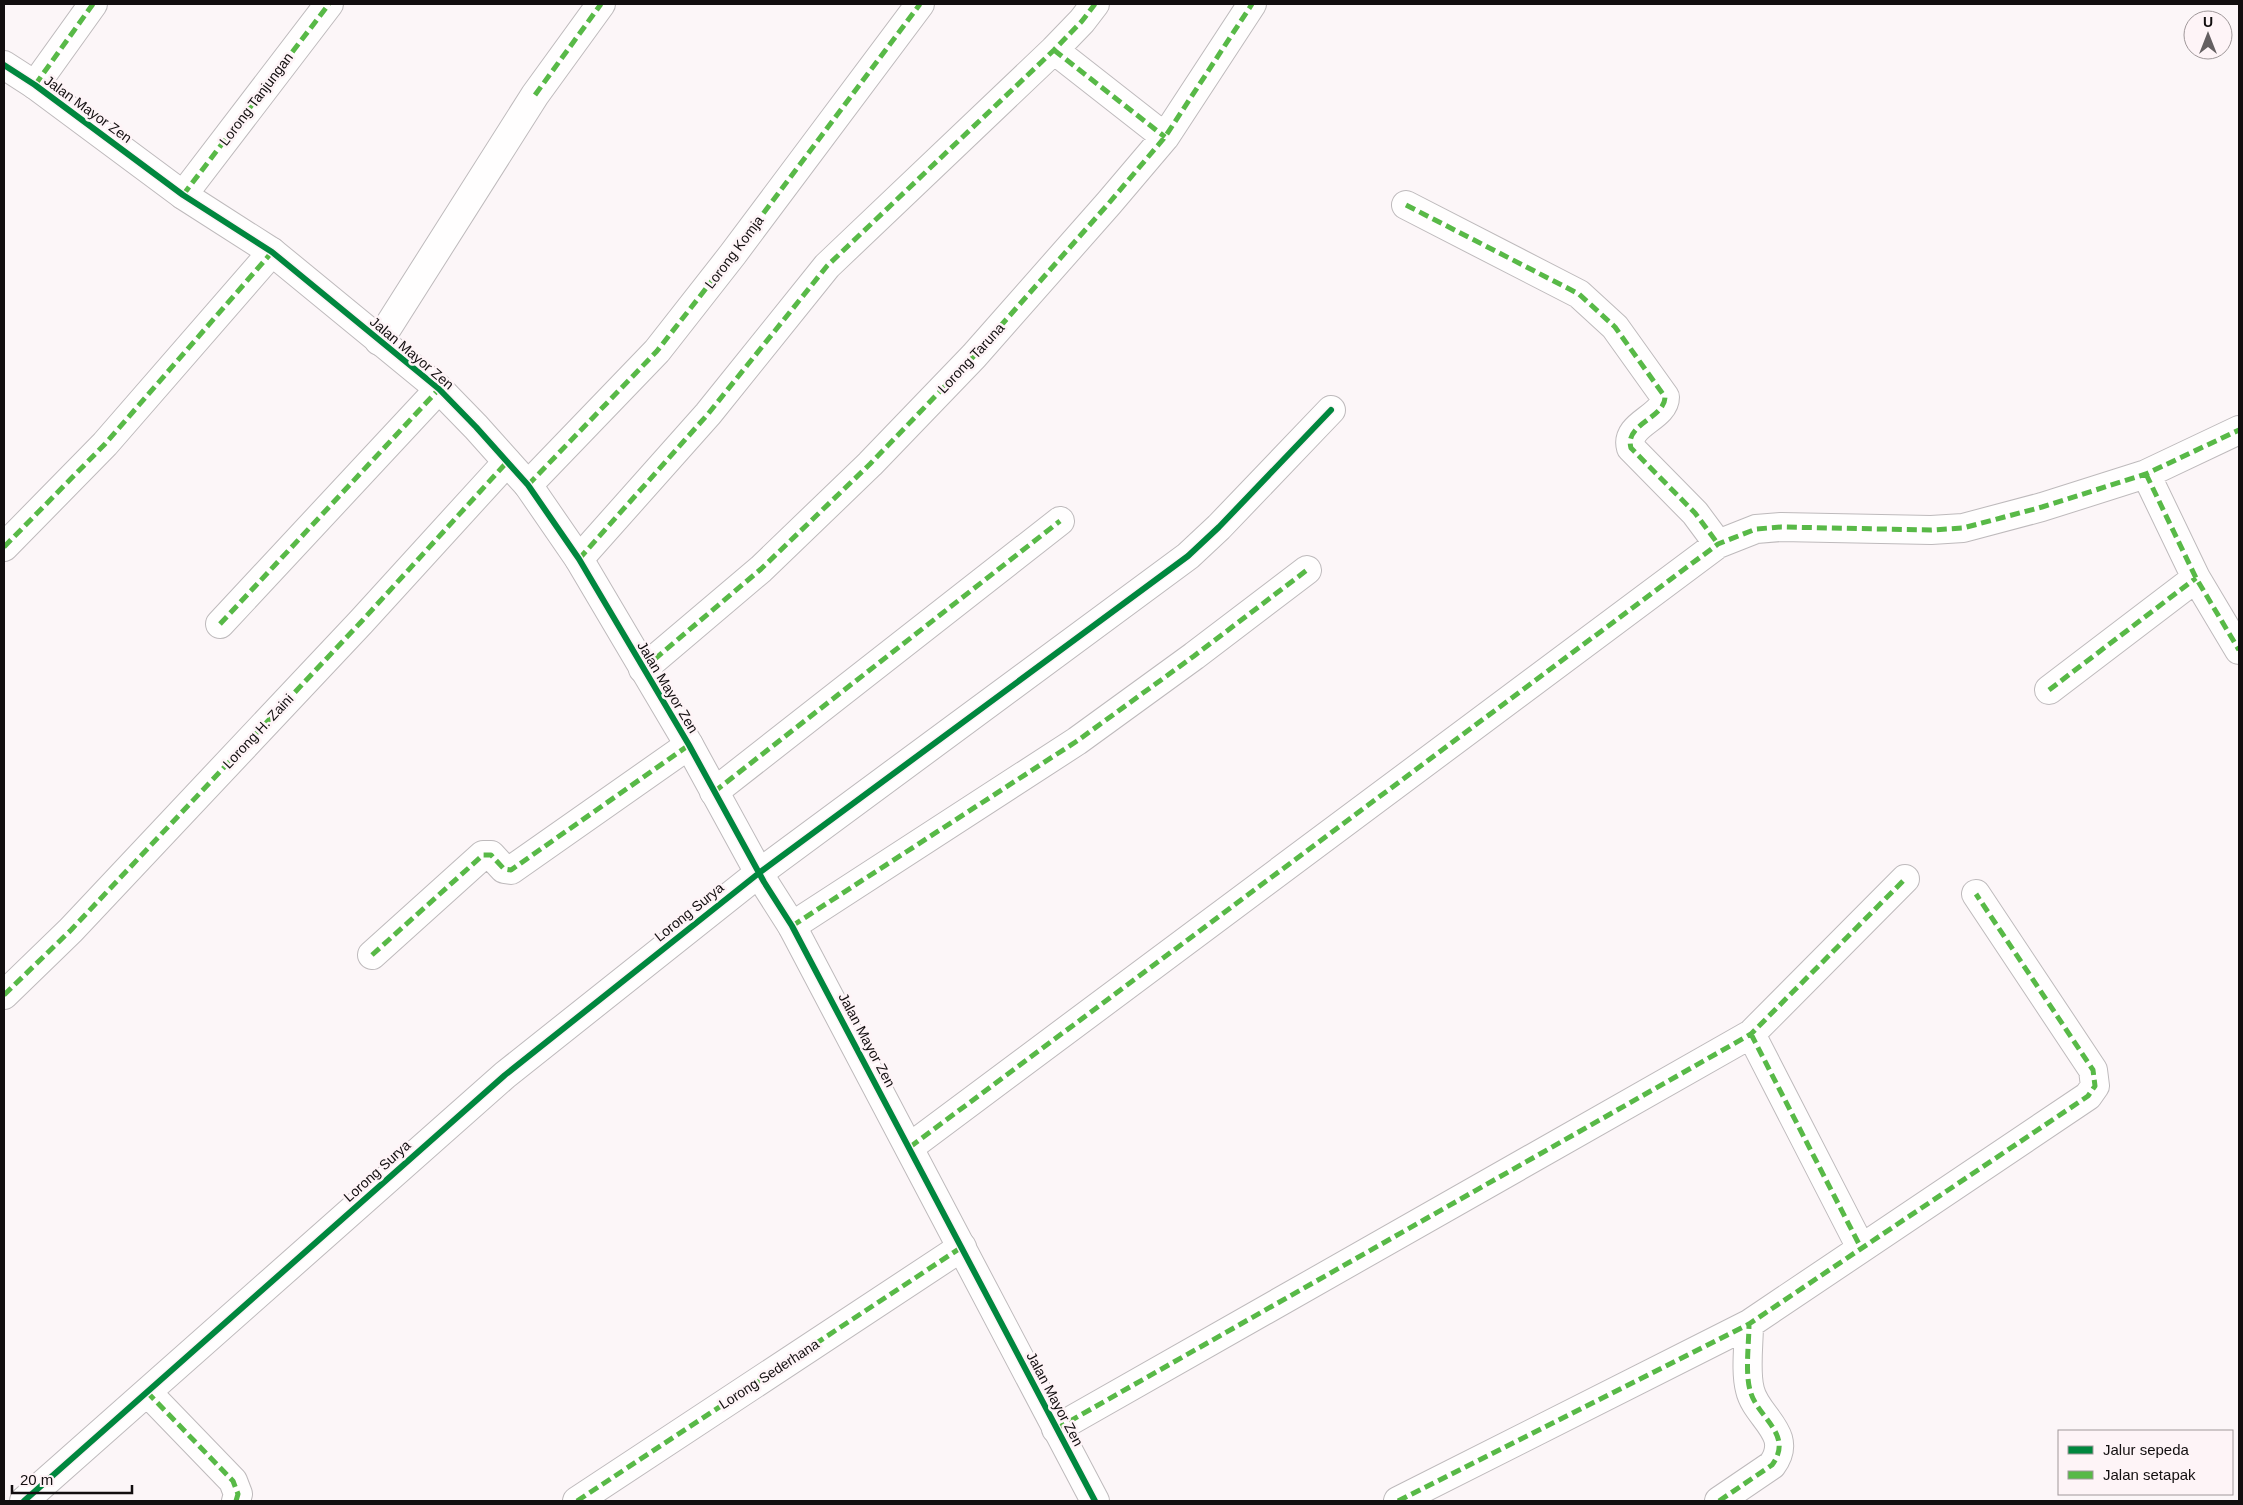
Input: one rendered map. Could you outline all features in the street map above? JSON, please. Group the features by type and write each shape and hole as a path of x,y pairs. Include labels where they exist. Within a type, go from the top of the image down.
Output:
{"street":[{"path":"35,85 93,4"},
{"name":"Lorong Tanjungan","path":"183,195 329,4"},
{"path":"379,341 535,95 601,4"},
{"name":"Lorong Komja","path":"528,485 657,351 920,4"},
{"path":"579,558 708,414 827,266 1054,50 1082,22 1095,4"},
{"name":"Lorong Taruna","path":"643,669 762,569 929,404 1000,327 1165,137 1252,4"},
{"path":"1054,50 1165,137"},
{"name":"Jalan Mayor Zen","path":"4,65 35,85 183,195 272,252 439,389 528,485 579,558 689,745 759,872 792,926 1095,1501"},
{"path":"1406,205 1579,294 1615,328 1665,397 1664,404 1634,432 1630,439 1631,448 1694,513 1718,544"},
{"path":"4,546 105,444 272,252"},
{"path":"220,624 439,389"},
{"name":"Lorong Surya","path":"24,1501 504,1075 759,872 1188,556 1219,527 1332,410"},
{"path":"910,1147 1718,544 1756,529 1781,527 1932,530 1963,528 2042,507 2146,474 2239,430"},
{"name":"Lorong H. Zaini","path":"4,995 78,922 361,622 506,462"},
{"path":"2146,474 2196,578 2239,650"},
{"path":"714,792 1060,521"},
{"path":"792,926 1077,741 1194,656 1307,570"},
{"path":"2049,690 2196,578"},
{"path":"372,956 482,855 488,854 504,869 511,870 689,745"},
{"path":"1056,1429 1751,1034 1905,879"},
{"path":"1398,1501 1749,1324 2088,1096 2095,1086 2093,1070 1976,894"},
{"path":"1751,1034 1861,1248"},
{"name":"Lorong Sederhana","path":"577,1501 962,1247"},
{"path":"1720,1501 1772,1465 1780,1449 1779,1439 1750,1392 1748,1375 1749,1324"},
{"path":"147,1392 233,1481 238,1494 236,1501"}],"marked path":[{"path":"35,85 93,4"},
{"path":"183,195 329,4"},
{"path":"535,95 601,4"},
{"path":"528,485 657,351 733,254 920,4"},
{"path":"579,559 708,414 827,266 1054,50 1082,21 1095,4"},
{"path":"643,669 761,569 870,464 974,356 1165,137 1252,4"},
{"path":"1054,50 1165,137"},
{"path":"1406,205 1579,294 1615,327 1665,397 1659,410 1633,433 1630,440 1631,448 1695,513 1718,544"},
{"path":"4,547 105,444 272,252"},
{"path":"220,624 439,389"},
{"path":"910,1147 1718,544 1756,529 1781,527 1931,530 1963,528 2042,507 2146,474 2239,430"},
{"path":"4,995 71,930 361,622 507,462"},
{"path":"2146,474 2196,578 2239,650"},
{"path":"714,792 1060,521"},
{"path":"792,926 1077,741 1194,656 1307,570"},
{"path":"2049,690 2196,578"},
{"path":"372,955 483,855 491,855 504,869 511,870 689,745"},
{"path":"1056,1429 1751,1034 1905,879"},
{"path":"1398,1501 1749,1324 2088,1096 2095,1086 2093,1070 1976,894"},
{"path":"1751,1034 1861,1248"},
{"path":"577,1501 962,1247"},
{"path":"1719,1501 1772,1465 1778,1454 1779,1444 1777,1435 1759,1409 1750,1390 1747,1366 1749,1324"},
{"path":"147,1392 233,1481 238,1494 236,1501"}],"cycle path":[{"path":"4,65 35,85 183,195 272,252 439,389 528,485 579,559 689,745 764,882 792,926 1095,1501"},
{"path":"24,1501 505,1075 759,873 1188,556 1219,527 1331,410"}]}
